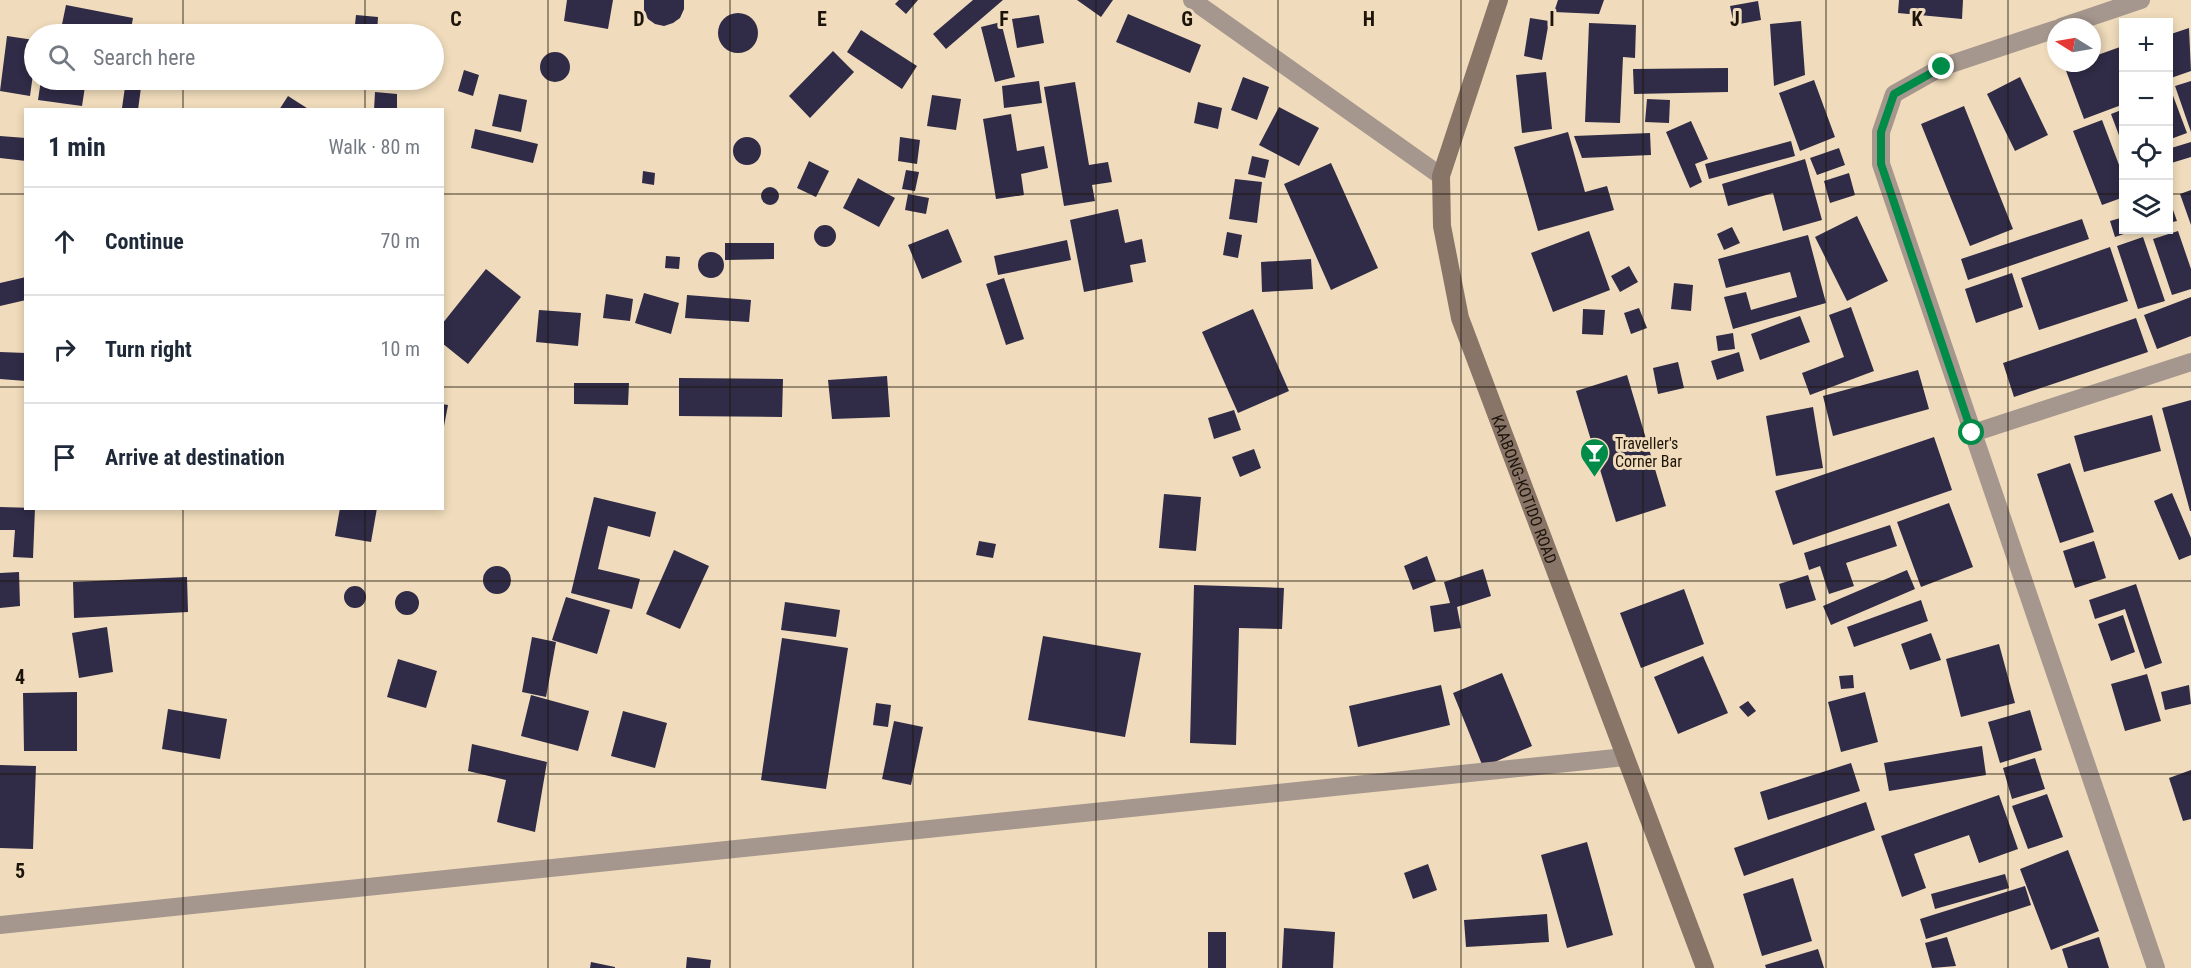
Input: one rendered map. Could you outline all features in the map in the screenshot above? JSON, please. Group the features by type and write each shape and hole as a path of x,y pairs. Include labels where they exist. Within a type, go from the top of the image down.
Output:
{"main road":[{"name":"KAABONG-KOTIDO ROAD","path":"1499,0 1441,176 1442,226 1460,318 1704,968"}],"street":[{"path":"1192,0 1441,176"},
{"path":"2088,18 2141,0"},
{"path":"2047,32 1942,67 1894,94 1881,132 1881,164 2156,968"},
{"path":"1972,433 2191,362"},
{"path":"0,925 1625,757"}],"building":[{"path":"567,0 613,0 608,29 564,21"},
{"path":"644,0 684,0 684,9 680,18 673,23 664,26 655,24 648,19 644,11"},
{"path":"899,0 918,0 906,14 895,4"},
{"path":"973,0 1003,0 946,49 933,34"},
{"path":"1077,0 1113,0 1101,17"},
{"path":"1558,0 1604,0 1599,14 1554,12"},
{"path":"1899,0 1963,0 1962,19 1898,13"},
{"path":"1758,1 1761,20 1734,25 1730,6"},
{"path":"66,5 133,18 132,24 62,24"},
{"path":"738,13 752,19 758,33 752,47 738,53 724,47 718,33 724,19"},
{"path":"1128,14 1201,45 1190,73 1116,42"},
{"path":"356,15 378,17 378,24 355,24"},
{"path":"1039,15 1044,43 1017,48 1012,19"},
{"path":"1530,18 1549,21 1542,60 1524,56"},
{"path":"1801,21 1805,75 1774,86 1770,24"},
{"path":"1001,22 1015,77 995,82 981,27"},
{"path":"1589,23 1636,25 1635,58 1623,57 1620,123 1585,122"},
{"path":"2189,28 2191,71 2173,77 2173,72 2173,33"},
{"path":"861,30 917,66 902,89 847,52"},
{"path":"7,36 24,39 24,90 31,90 30,96 0,91"},
{"path":"2119,47 2119,106 2084,119 2066,72 2101,72 2101,54"},
{"path":"833,51 854,72 810,118 789,96"},
{"path":"555,52 566,56 570,67 566,78 555,82 544,78 540,67 544,56"},
{"path":"1728,68 1728,92 1634,94 1633,69"},
{"path":"464,70 479,75 473,96 458,91"},
{"path":"1546,72 1552,129 1522,133 1516,75"},
{"path":"1243,77 1269,87 1257,120 1231,110"},
{"path":"2020,77 2048,135 2015,151 1987,94"},
{"path":"1814,80 1835,137 1800,151 1779,93"},
{"path":"1039,81 1042,103 1004,108 1002,86"},
{"path":"2191,81 2191,132 2175,86"},
{"path":"1075,82 1089,165 1108,162 1112,182 1092,185 1095,201 1064,206 1044,87"},
{"path":"40,90 84,90 82,106 38,100"},
{"path":"125,90 141,90 138,108 122,108"},
{"path":"375,92 397,94 397,108 374,108"},
{"path":"499,94 527,100 521,132 492,126"},
{"path":"932,95 961,99 956,130 927,126"},
{"path":"288,96 307,108 280,108"},
{"path":"2173,96 2187,133 2173,138"},
{"path":"1647,99 1670,100 1669,123 1645,122"},
{"path":"1198,102 1222,108 1218,129 1194,123"},
{"path":"1964,106 2013,229 1970,246 1921,124"},
{"path":"1279,107 1319,128 1299,166 1259,145"},
{"path":"2119,111 2119,135 2111,114"},
{"path":"1011,114 1017,151 1044,146 1048,168 1021,174 1024,195 996,199 983,119"},
{"path":"2102,120 2119,165 2119,199 2102,205 2073,131"},
{"path":"1691,121 1708,159 1695,164 1702,182 1690,188 1666,132"},
{"path":"475,129 538,144 533,163 471,148"},
{"path":"1568,132 1585,192 1607,186 1614,210 1538,231 1514,147"},
{"path":"1650,133 1651,155 1582,158 1574,136"},
{"path":"0,136 24,138 24,161 0,158"},
{"path":"747,137 757,141 761,151 757,161 747,165 737,161 733,151 737,141"},
{"path":"900,137 920,140 917,164 898,161"},
{"path":"1791,141 1795,156 1709,179 1705,164"},
{"path":"2191,142 2191,157 2173,162 2173,147"},
{"path":"1839,148 1845,165 1817,175 1810,158"},
{"path":"1252,156 1269,160 1265,178 1248,174"},
{"path":"1805,159 1822,220 1783,231 1773,193 1728,206 1722,184"},
{"path":"809,161 829,171 816,197 797,188"},
{"path":"1331,163 1378,268 1331,290 1284,184"},
{"path":"906,170 919,172 915,191 902,189"},
{"path":"643,171 655,173 654,185 642,183"},
{"path":"1849,173 1855,195 1830,203 1824,181"},
{"path":"858,178 895,198 879,227 843,208"},
{"path":"1235,179 1262,182 1257,223 1229,219"},
{"path":"770,187 776,190 779,196 776,202 770,205 764,202 761,196 764,190"},
{"path":"2191,190 2191,225 2180,194"},
{"path":"908,194 929,198 926,214 905,210"},
{"path":"1118,209 1125,243 1142,239 1146,262 1130,265 1133,282 1084,292 1070,220"},
{"path":"2173,210 2177,221 2173,222"},
{"path":"1857,216 1888,281 1847,301 1815,237"},
{"path":"2119,218 2119,234 2124,234 2115,237 2110,221"},
{"path":"2082,219 2089,239 1968,280 1961,259"},
{"path":"821,225 829,225 836,232 836,240 829,247 821,247 814,240 814,232"},
{"path":"1732,227 1740,243 1724,250 1717,234"},
{"path":"948,229 962,262 922,279 908,245"},
{"path":"1589,231 1610,290 1553,312 1531,253"},
{"path":"2178,231 2191,269 2191,289 2172,295 2153,239"},
{"path":"1227,232 1242,235 1238,258 1223,255"},
{"path":"1808,235 1826,303 1733,329 1724,297 1746,292 1751,310 1797,297 1790,272 1726,288 1718,259"},
{"path":"2143,237 2165,301 2138,309 2117,246"},
{"path":"1067,240 1071,260 998,275 994,256"},
{"path":"725,243 774,243 774,259 725,260"},
{"path":"2110,247 2128,301 2039,330 2021,278"},
{"path":"711,252 720,256 724,265 720,274 711,278 702,274 698,265 702,256"},
{"path":"666,256 680,257 679,269 665,268"},
{"path":"1311,259 1313,289 1262,292 1261,262"},
{"path":"1629,266 1638,282 1620,292 1611,276"},
{"path":"486,269 521,297 468,364 444,345 444,322"},
{"path":"2012,273 2023,307 1976,323 1965,289"},
{"path":"24,277 24,300 0,306 0,283"},
{"path":"1004,278 1024,339 1006,345 986,284"},
{"path":"1674,283 1693,285 1691,311 1671,309"},
{"path":"644,293 679,303 671,334 635,323"},
{"path":"606,294 633,299 630,321 603,318"},
{"path":"687,295 751,300 749,322 685,318"},
{"path":"2191,297 2191,336 2157,349 2144,315"},
{"path":"1851,307 1874,371 1810,395 1802,373 1844,357 1829,315"},
{"path":"1639,308 1647,328 1631,334 1624,313"},
{"path":"1253,309 1289,391 1238,413 1202,332"},
{"path":"1583,309 1605,310 1603,335 1582,334"},
{"path":"539,310 581,313 578,346 536,342"},
{"path":"1800,316 1810,342 1760,360 1751,334"},
{"path":"2136,318 2148,352 2014,397 2003,363"},
{"path":"1733,333 1735,349 1718,351 1716,336"},
{"path":"0,352 24,353 24,381 0,379"},
{"path":"1739,352 1744,371 1717,380 1711,361"},
{"path":"1678,362 1684,388 1658,394 1653,368"},
{"path":"1918,370 1929,409 1833,436 1823,396"},
{"path":"1627,375 1666,506 1616,522 1576,391"},
{"path":"887,376 890,417 832,419 828,380"},
{"path":"679,378 783,379 782,417 679,416"},
{"path":"574,383 629,383 628,405 574,404"},
{"path":"2191,400 2191,511 2190,511 2162,408"},
{"path":"444,404 448,405 444,426"},
{"path":"1813,407 1823,468 1776,476 1766,416"},
{"path":"1234,410 1241,430 1214,439 1208,418"},
{"path":"2152,415 2161,451 2084,472 2074,436"},
{"path":"1934,437 1952,490 1793,545 1775,491"},
{"path":"1254,449 1261,468 1240,477 1232,457"},
{"path":"2070,463 2094,532 2060,543 2037,474"},
{"path":"2172,493 2191,538 2191,555 2179,560 2154,501"},
{"path":"1164,494 1201,497 1196,551 1159,548"},
{"path":"594,497 656,512 650,537 608,526 598,569 640,579 632,609 571,593"},
{"path":"1949,503 1973,567 1921,587 1897,522"},
{"path":"0,507 35,510 33,558 13,557 15,530 0,530"},
{"path":"340,510 377,510 371,542 335,536"},
{"path":"1890,525 1897,546 1846,563 1854,586 1829,594 1820,566 1809,570 1804,553"},
{"path":"979,541 996,544 993,558 976,555"},
{"path":"2094,541 2106,578 2075,588 2063,551"},
{"path":"674,550 709,566 680,629 646,614"},
{"path":"1427,556 1436,581 1413,590 1404,566"},
{"path":"497,566 507,570 511,580 507,590 497,594 487,590 483,580 487,570"},
{"path":"1483,569 1491,596 1457,607 1461,628 1434,632 1430,606 1450,603 1444,582"},
{"path":"1907,570 1915,589 1831,625 1823,606"},
{"path":"19,572 20,606 0,608 0,573"},
{"path":"1808,575 1816,600 1786,609 1779,584"},
{"path":"187,577 188,612 74,618 73,582"},
{"path":"2136,584 2162,663 2145,669 2125,609 2095,619 2089,600"},
{"path":"1194,585 1284,588 1282,629 1239,628 1236,745 1190,743"},
{"path":"355,586 363,589 366,597 363,605 355,608 347,605 344,597 347,589"},
{"path":"1684,589 1704,644 1641,668 1620,613"},
{"path":"407,591 412,592 418,598 418,608 412,614 407,615 402,614 396,608 395,603 396,598 402,592"},
{"path":"566,597 610,610 597,654 552,640"},
{"path":"1921,600 1928,621 1854,647 1847,627"},
{"path":"785,602 840,610 836,637 781,630"},
{"path":"2123,615 2135,652 2111,661 2098,624"},
{"path":"107,627 113,672 79,678 72,633"},
{"path":"1931,633 1941,660 1910,670 1901,644"},
{"path":"1043,636 1141,653 1125,737 1028,720"},
{"path":"532,637 556,642 546,697 522,692"},
{"path":"782,638 848,648 826,789 761,780"},
{"path":"1999,644 2015,703 1961,717 1946,659"},
{"path":"1703,656 1728,713 1678,734 1654,677"},
{"path":"398,659 437,671 426,708 387,697"},
{"path":"1502,673 1532,746 1483,767 1453,693"},
{"path":"2147,674 2161,721 2125,731 2111,684"},
{"path":"1853,675 1854,688 1841,689 1839,676"},
{"path":"1441,685 1450,725 1358,747 1349,706"},
{"path":"2189,685 2191,704 2165,710 2161,692"},
{"path":"77,692 77,751 24,751 23,693"},
{"path":"1865,692 1878,742 1841,752 1828,702"},
{"path":"531,695 589,711 578,751 521,736"},
{"path":"1748,701 1756,711 1748,717 1739,707"},
{"path":"876,703 891,705 888,727 873,725"},
{"path":"168,709 227,719 220,759 162,749"},
{"path":"2030,710 2042,750 2000,763 1988,722"},
{"path":"623,711 667,723 655,768 611,756"},
{"path":"894,721 923,727 911,785 882,779"},
{"path":"472,744 547,762 535,832 497,822 506,780 468,771"},
{"path":"1982,746 1986,775 1889,791 1884,763"},
{"path":"2035,758 2045,789 2012,799 2003,768"},
{"path":"1851,763 1860,791 1768,820 1760,792"},
{"path":"0,765 36,766 33,849 0,848"},
{"path":"2191,770 2191,819 2183,821 2169,778"},
{"path":"2047,794 2063,837 2028,849 2012,806"},
{"path":"1999,795 2018,849 1979,863 1969,835 1914,854 1926,888 1902,897 1881,836"},
{"path":"1866,802 1875,830 1744,876 1734,848"},
{"path":"1587,842 1613,935 1567,948 1541,855"},
{"path":"2068,850 2099,931 2051,950 2020,869"},
{"path":"1428,864 1437,890 1413,899 1404,873"},
{"path":"2005,874 2009,888 1935,909 1931,894"},
{"path":"1793,878 1812,941 1762,956 1743,894"},
{"path":"2025,886 2031,905 1926,939 1920,919"},
{"path":"1547,914 1549,942 1466,947 1464,920"},
{"path":"1284,928 1335,932 1333,968 1282,968"},
{"path":"1208,932 1226,932 1226,968 1208,968"},
{"path":"1947,937 1956,966 1932,968 1925,943"},
{"path":"2099,937 2109,968 2068,968 2062,949"},
{"path":"1818,949 1824,968 1766,968 1765,965"},
{"path":"687,957 711,960 710,968 686,968"},
{"path":"591,962 615,967 615,968 590,968"}],"place":[{"name":"Traveller's Corner Bar","path":"1594,478"}],"route":[{"path":"1942,67 1894,94 1881,132 1881,164 1972,433"}]}
